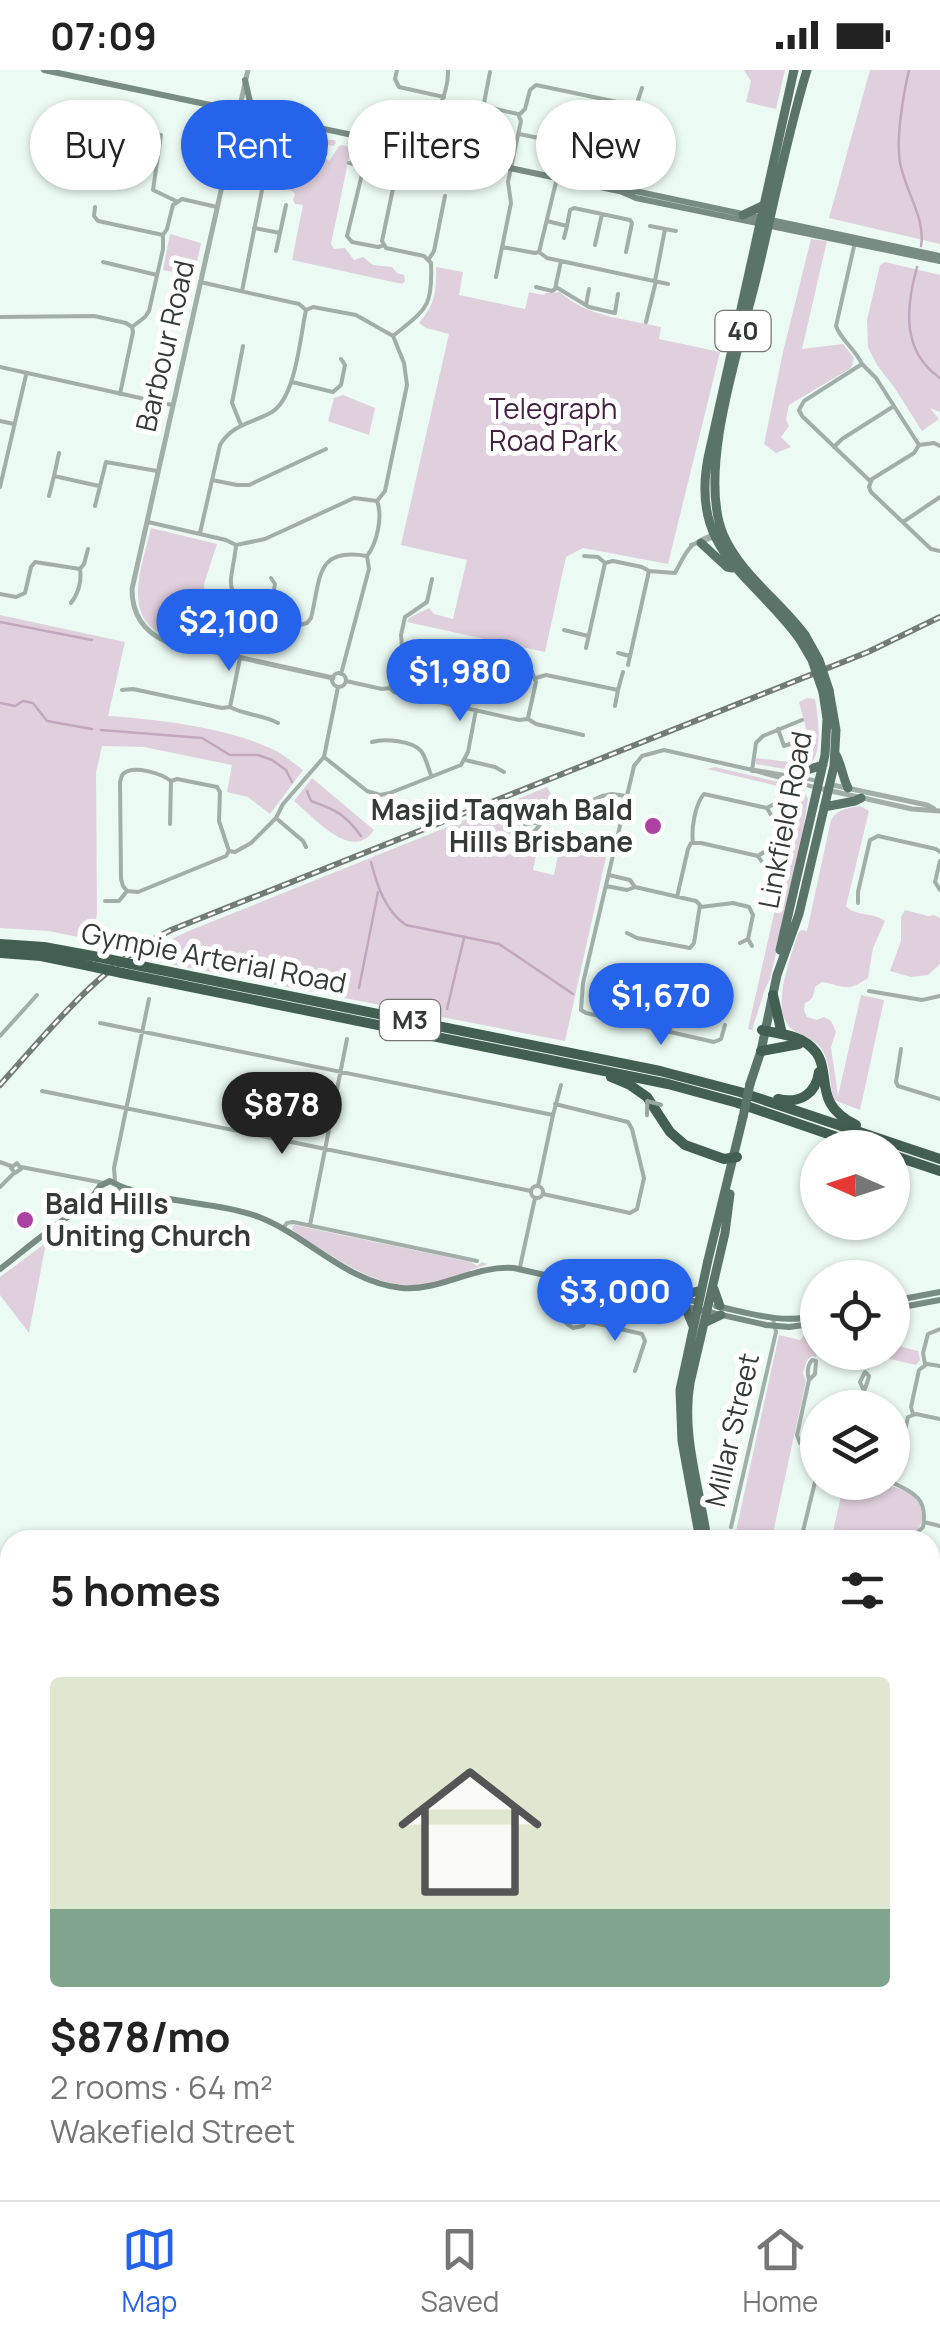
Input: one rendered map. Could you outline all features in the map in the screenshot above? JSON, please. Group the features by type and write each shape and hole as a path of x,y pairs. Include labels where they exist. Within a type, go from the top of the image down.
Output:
{"highway":[{"name":"Gympie Arterial Road","path":"0,942 94,961 122,972 702,1093 815,1130"},
{"name":"Gympie Arterial Road","path":"0,953 132,964 660,1071 853,1130"},
{"path":"773,995 782,1034"},
{"path":"763,1032 802,1040 818,1055 826,1096 833,1110 870,1130"},
{"path":"758,1098 797,1100 814,1088 819,1077 810,1052 799,1044 763,1032"},
{"path":"761,1051 799,1044"},
{"path":"595,1069 630,1084 646,1097 670,1132 685,1146 731,1158 728,1174"},
{"name":"Gympie Arterial Road","path":"910,1149 940,1159"},
{"path":"910,1161 940,1172"}],"main road":[{"path":"44,70 183,100"},
{"name":"40","path":"765,222 764,205 794,70"},
{"name":"40","path":"719,533 706,498 706,466 765,222 807,70"},
{"path":"245,80 250,100"},
{"path":"614,190 743,214 765,222"},
{"path":"619,191 636,198 940,259"},
{"path":"743,214 764,205"},
{"name":"Linkfield Road","path":"719,533 734,568 802,636"},
{"name":"Linkfield Road","path":"706,1312 724,1238 731,1158 824,786 836,753 836,725 802,636 719,533"},
{"path":"696,544 734,568"},
{"name":"Linkfield Road","path":"750,1084 778,972 799,914 824,807 826,691"},
{"path":"836,753 848,788"},
{"path":"791,775 823,765"},
{"path":"824,807 861,798"},
{"path":"706,1530 687,1418 690,1383 706,1312 702,1290 728,1174"},
{"path":"0,1269 107,1187 262,1218 359,1276 392,1287 422,1288 499,1267 766,1325 800,1320"},
{"path":"590,1284 609,1284 675,1298 706,1312"},
{"path":"675,1298 702,1290"},
{"path":"910,1299 940,1296"},
{"path":"910,1304 940,1296"},
{"path":"685,1308 789,1328 800,1326"},
{"path":"698,1530 680,1418 681,1380 706,1312"}],"street":[{"name":"Barbour Road","path":"241,100 248,70"},
{"path":"396,70 393,84 444,97"},
{"path":"443,100 448,70"},
{"path":"483,100 490,72"},
{"path":"519,115 536,85 606,100"},
{"path":"638,100 642,88"},
{"path":"516,147 519,115"},
{"path":"519,134 536,137"},
{"path":"257,138 264,142 258,168 245,166 251,140 257,138"},
{"path":"153,190 176,201 217,207"},
{"name":"Barbour Road","path":"221,190 132,592 136,614 145,628 165,641 240,658"},
{"path":"242,292 263,190"},
{"path":"358,190 347,236 352,242 378,248 383,245 429,259"},
{"path":"383,245 391,190"},
{"path":"496,277 511,202 508,190"},
{"path":"539,252 554,190"},
{"path":"393,336 426,308 431,290 429,259 445,196"},
{"path":"132,327 149,311 163,235 176,201"},
{"path":"276,251 286,205"},
{"path":"95,208 98,221 163,235"},
{"path":"564,238 572,208 602,214 632,221 626,252"},
{"path":"595,245 602,214"},
{"path":"548,221 567,226"},
{"path":"650,226 676,231"},
{"path":"254,228 280,233"},
{"path":"646,322 665,229"},
{"path":"855,240 836,328 870,370 919,445"},
{"path":"502,247 539,252 547,258 668,284"},
{"path":"536,288 552,291 556,287 562,261"},
{"path":"103,262 157,275"},
{"path":"487,266 498,269"},
{"path":"200,282 299,304 306,310"},
{"path":"556,287 569,297 614,313 618,294"},
{"path":"586,304 589,289"},
{"path":"306,310 356,316 393,336 404,364 407,385 386,491 378,502"},
{"path":"200,533 220,444 226,435 273,411 283,401 292,382 306,310"},
{"path":"0,318 94,316 126,323 133,332 120,394"},
{"path":"241,425 232,403 243,346"},
{"path":"292,382 334,392 341,385 348,364 341,359"},
{"path":"862,364 804,401 799,406 802,416 870,481 870,491 931,549 940,551"},
{"path":"0,367 172,405"},
{"path":"0,487 26,373"},
{"path":"834,446 894,406"},
{"path":"0,420 14,424"},
{"path":"919,445 940,446"},
{"path":"870,481 914,454 919,445"},
{"path":"212,480 249,484 326,449"},
{"path":"49,496 59,453"},
{"path":"95,506 106,462 157,471"},
{"path":"54,476 100,486"},
{"path":"903,522 940,497"},
{"path":"148,522 200,533 236,546 265,540 354,498 378,502"},
{"path":"230,708 240,658 333,678 341,674 369,569 367,556 377,529 378,502"},
{"path":"696,544 695,541 719,533"},
{"path":"584,556 675,573 682,556 719,533"},
{"path":"236,546 232,590 250,612 300,625 311,618 328,561 344,552 367,556"},
{"path":"72,603 88,549"},
{"path":"0,594 16,597 25,593 34,562 80,569"},
{"path":"586,648 605,562"},
{"path":"628,666 648,571"},
{"path":"390,688 402,646 400,635 405,617 427,602 432,579"},
{"path":"269,618 273,581 282,580"},
{"path":"564,630 588,636"},
{"path":"402,646 530,672 536,678"},
{"path":"618,653 630,656"},
{"path":"615,706 623,672"},
{"path":"341,674 346,681 390,688"},
{"path":"536,678 546,675 618,690"},
{"path":"333,678 338,687"},
{"path":"528,719 536,678"},
{"path":"338,687 346,681"},
{"path":"171,781 139,770 123,774 121,879 127,891 138,892 251,844 324,757 338,687"},
{"path":"390,688 583,735"},
{"path":"122,690 230,708 278,723"},
{"path":"324,757 373,794 390,793 456,769 465,760 476,710"},
{"path":"751,769 756,743 766,734 802,720"},
{"path":"778,729 784,746 806,740"},
{"path":"372,742 379,739 416,746 431,775"},
{"path":"724,1025 721,1038 711,1042 580,1010 626,796 638,760 662,750 927,805 938,811"},
{"path":"465,760 504,772"},
{"path":"751,769 791,775 861,798 938,811"},
{"path":"171,781 177,778 217,786 218,821 230,852"},
{"path":"170,824 171,781"},
{"path":"694,843 692,832 699,798 704,794 768,808 774,804"},
{"path":"542,822 602,796 626,796"},
{"path":"768,808 771,814"},
{"path":"276,818 306,847"},
{"path":"858,902 873,837 940,852"},
{"path":"677,896 689,847 694,843 761,856"},
{"path":"940,861 935,882 940,890"},
{"path":"609,875 630,880 635,887"},
{"path":"606,886 627,890 635,887 677,896 697,901 701,907 690,948 637,938 628,932"},
{"path":"105,901 119,900 127,891"},
{"path":"701,907 749,906 753,915 748,939 752,946"},
{"path":"740,943 748,939"},
{"path":"868,991 922,1000 940,996"},
{"path":"0,1036 36,995"},
{"path":"11,1166 16,1163 107,1187 148,999"},
{"path":"100,1022 552,1115"},
{"path":"310,1225 347,1040"},
{"path":"902,1048 898,1086 940,1099"},
{"path":"42,1090 531,1190 538,1186 562,1085"},
{"path":"535,1198 543,1194 630,1213 638,1207 644,1182 628,1122 555,1104"},
{"path":"0,1162 11,1166 14,1173"},
{"path":"0,1186 21,1167"},
{"path":"538,1186 543,1194"},
{"path":"520,1269 535,1198 531,1190"},
{"path":"282,1230 288,1222 310,1225 476,1261"},
{"path":"588,1309 571,1306 565,1315 566,1323 573,1328 583,1326 588,1309 590,1284"},
{"path":"586,1321 642,1334 645,1342 635,1371"},
{"name":"Millar Street","path":"731,1526 774,1323"},
{"name":"Millar Street","path":"766,1325 773,1342"},
{"path":"925,1364 923,1353 928,1334 940,1330"},
{"path":"925,1364 940,1366"},
{"path":"913,1414 919,1370 925,1364"},
{"path":"808,1390 810,1380"},
{"path":"910,1416 940,1419"},
{"path":"910,1493 924,1509 920,1530"},
{"path":"803,1530 811,1500"},
{"path":"924,1522 940,1526"}],"green space":[{"path":"744,70 785,70 776,109 746,102 751,81"},
{"path":"870,70 940,70 940,244 829,218"},
{"path":"339,146 348,147 331,244 334,249 345,248 354,260 363,257 373,265 392,267 404,275 405,281 402,284 292,260 303,205 295,204 292,191 287,190 328,190 328,160"},
{"path":"170,234 201,243 194,276 163,270"},
{"path":"811,239 827,241 802,349 843,344 854,358 851,368 789,405 789,426 781,437 791,447 776,453 764,444"},
{"path":"885,262 940,275 940,412 930,408 939,419 922,431 868,347 867,320 880,265"},
{"name":"Telegraph Road Park","path":"436,267 463,272 459,295 525,309 529,292 560,292 594,312 661,327 659,339 720,352 668,564 583,548 566,557 545,652 407,622 429,608 434,614 453,619 467,560 401,545 449,334 419,323 434,297"},
{"path":"343,395 375,408 369,435 328,421 334,398"},
{"path":"151,528 217,544 204,584 205,597 223,619 240,606 249,616 235,631 224,630 220,648 165,636 143,616 138,588"},
{"path":"0,615 125,642 108,716 169,722 233,735 274,750 303,770 270,814 248,797 227,792 232,765 144,747 102,746 96,773 97,913 93,940 49,931 0,928"},
{"path":"815,699 818,726 818,747 811,763 793,769 756,764 756,758 789,762 808,754 810,743 799,702"},
{"path":"715,767 791,785 803,790 808,799 770,979 752,1030 748,1029 801,794 707,769"},
{"path":"312,778 374,830 355,842 323,826 294,801"},
{"path":"547,787 556,811 522,822 519,829 522,836 540,836 533,870 554,875 563,830 610,839 565,1041 144,959 145,952 191,930"},
{"path":"860,806 869,811 846,906 885,921 873,948 868,978 850,987 822,982 815,987 804,1010 807,1017 831,1021 836,1032 831,1047 838,1096 861,995 884,1000 860,1110 834,1100 824,1053 786,1022 782,998 798,933 807,931 831,820 840,811"},
{"path":"905,910 940,918 940,964 928,975 911,977 890,971 901,941 901,917"},
{"path":"294,1225 477,1266 482,1262 488,1264 429,1284 387,1282 327,1253 298,1235 292,1229"},
{"path":"43,1245 29,1333 0,1295 0,1277"},
{"path":"779,1335 800,1340 800,1370 804,1370 806,1381 804,1390 800,1390 800,1409 774,1530 736,1530"},
{"path":"910,1349 918,1351 920,1360 916,1365 910,1364"},
{"path":"910,1494 920,1505 922,1516 917,1530 833,1530 840,1500 910,1500"}],"waterway":[{"path":"909,70 899,153 921,225 921,246"},
{"path":"917,267 909,313 913,342 918,355 940,378"},
{"path":"0,622 92,640"},
{"path":"0,703 33,703 47,721 92,729"},
{"path":"101,730 202,738 230,755 258,755 272,760 286,770 292,782"},
{"path":"307,791 311,801 339,814 361,836"},
{"path":"371,862 387,905 406,925 499,944 573,994"},
{"path":"359,988 378,892"},
{"path":"447,1009 464,938"}],"railway":[{"path":"0,1085 99,979 171,930 868,652 940,617"}],"place":[{"name":"Masjid Taqwah Bald Hills Brisbane","path":"653,826"},
{"name":"Bald Hills Uniting Church","path":"25,1220"}]}
